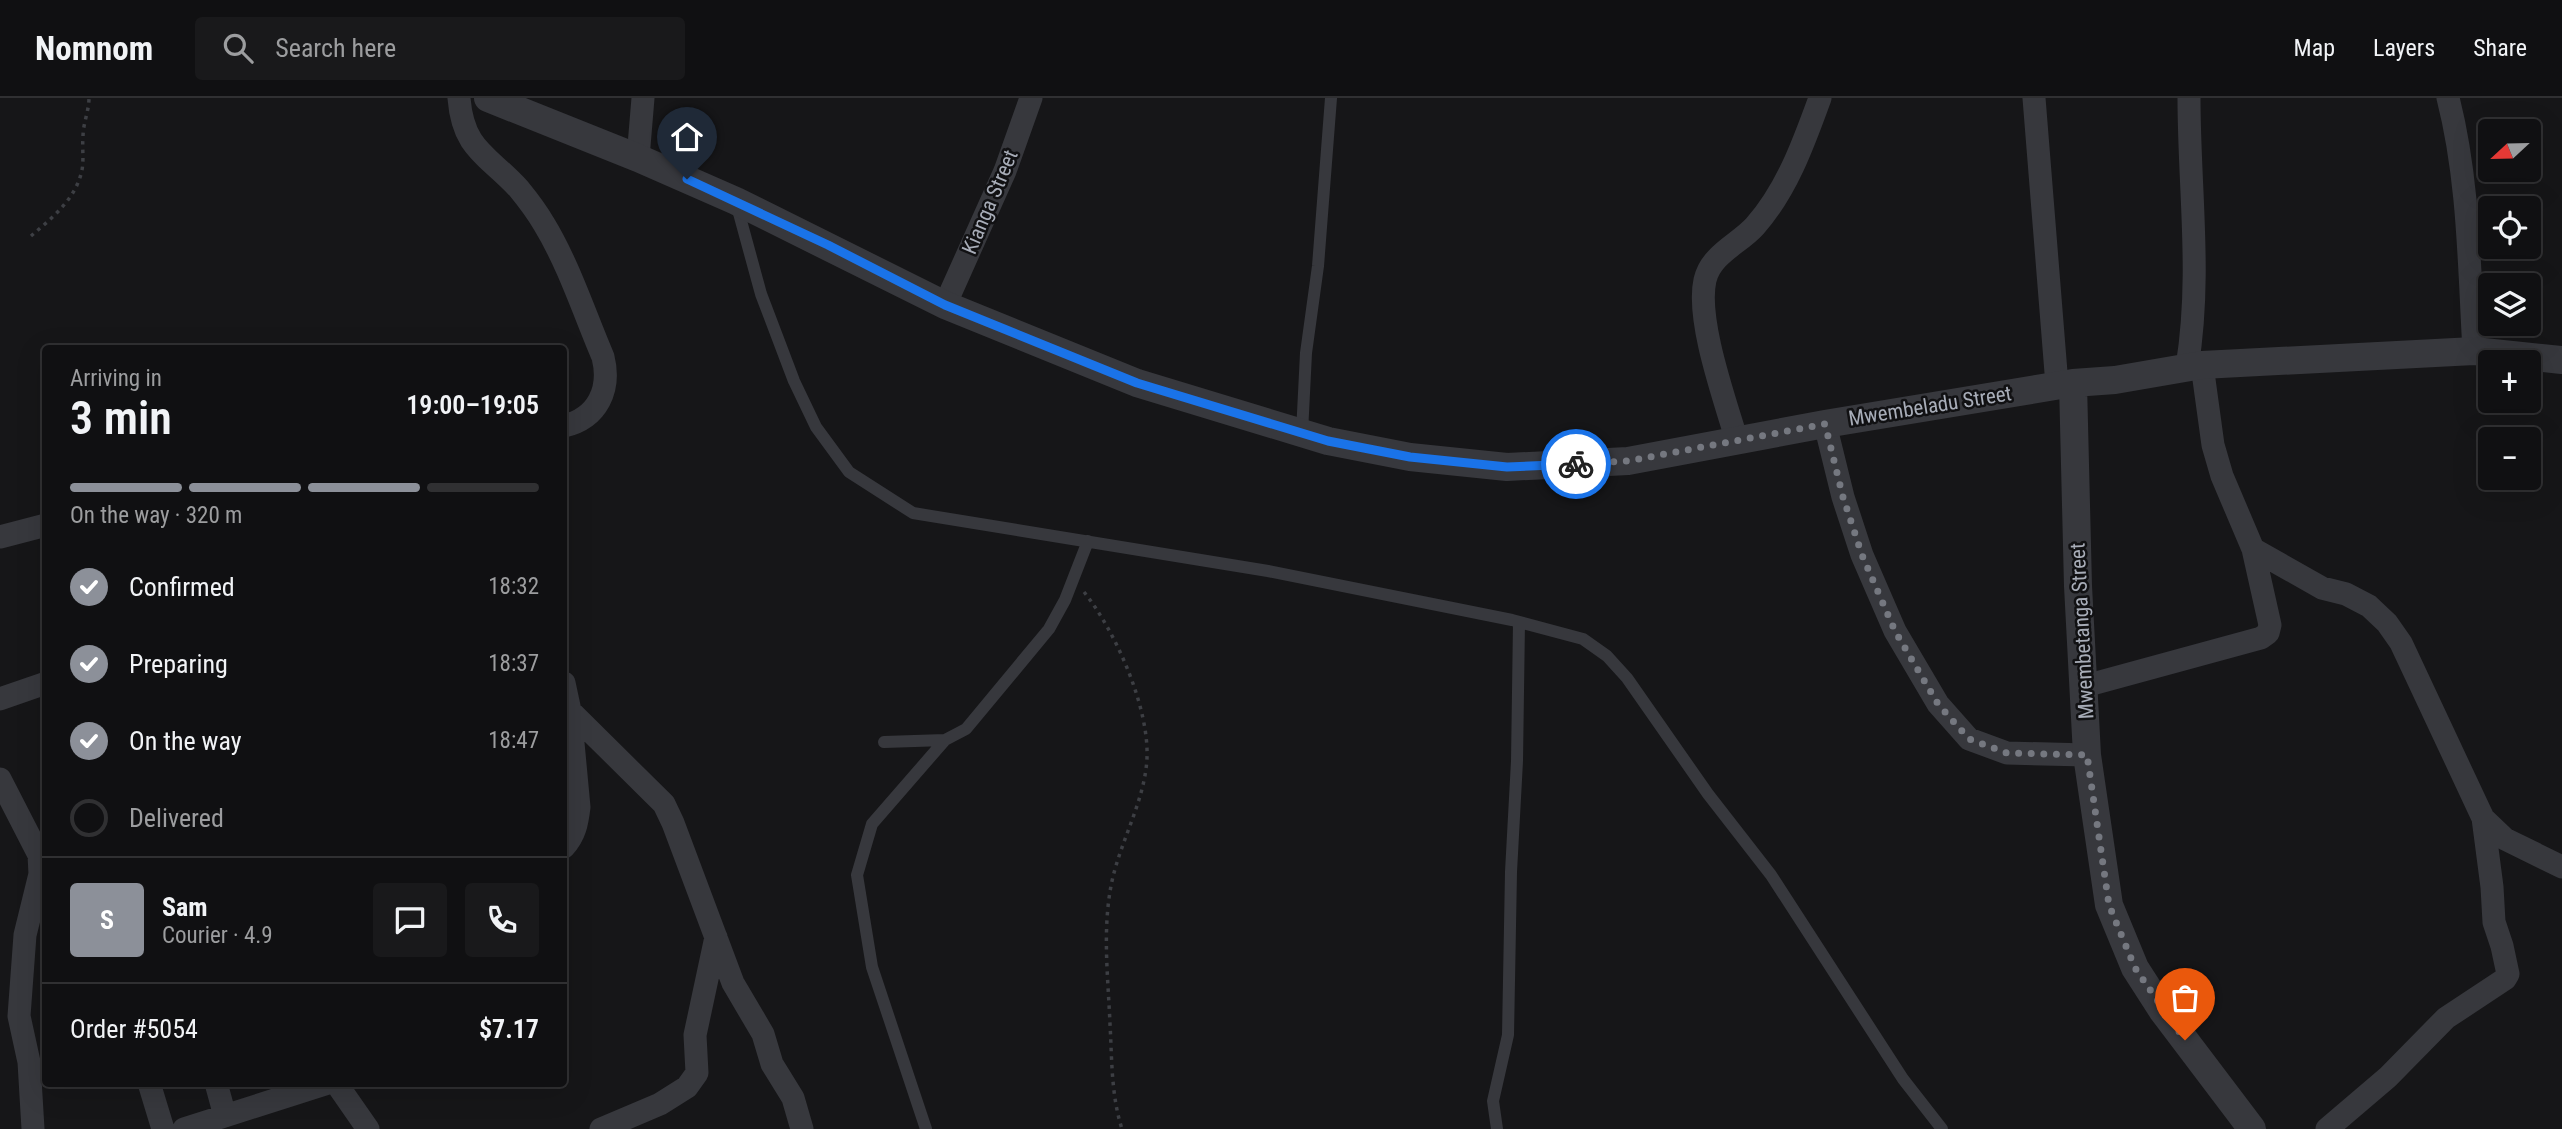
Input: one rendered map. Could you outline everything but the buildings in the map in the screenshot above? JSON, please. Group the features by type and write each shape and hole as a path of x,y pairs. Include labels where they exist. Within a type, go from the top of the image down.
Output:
{"street":[{"path":"459,98 465,128 473,145 518,189 544,223 560,253 603,357 607,373 604,393 591,412 567,424"},
{"name":"Mwembeladu Street","path":"488,98 638,158 736,201 945,305 1137,383 1328,441 1410,457 1507,467 1628,461 1825,424 2065,384 2115,380 2195,366 2474,351 2562,360"},
{"path":"638,158 643,98"},
{"name":"Kianga Street","path":"945,305 1005,172 1031,98"},
{"path":"1737,441 1709,341 1704,305 1705,279 1714,261 1755,226 1786,181 1820,98"},
{"path":"2034,98 2065,384"},
{"path":"2085,687 2261,638 2268,632 2270,625 2253,549 2222,476 2195,366 2193,332 2196,247 2189,98"},
{"path":"2448,98 2458,135 2463,176 2474,351"},
{"name":"Mwembetanga Street","path":"2065,384 2087,755 2109,905 2135,968 2162,1010 2252,1129"},
{"path":"1825,424 1843,497 1862,555 1895,631 1938,704 1969,739 2007,753 2087,755"},
{"path":"0,537 42,527"},
{"path":"2253,549 2322,588 2346,594 2369,606 2388,623 2402,643 2483,818 2494,922 2508,974 2505,979 2446,1018 2388,1077 2326,1129"},
{"path":"0,699 42,684"},
{"path":"567,697 579,807 577,823 567,844"},
{"path":"570,711 664,804 733,983 763,1034 772,1064 793,1098 802,1129"},
{"path":"2,792 39,855 37,892 25,936 20,974 19,1016 29,1062 33,1129"},
{"path":"2483,818 2505,839 2562,867"},
{"path":"601,1129 660,1104 687,1087 697,1073 695,1035 716,937"},
{"path":"0,986 19,1016"},
{"path":"150,1087 163,1129"},
{"path":"217,1087 225,1116"},
{"path":"184,1129 316,1087"},
{"path":"339,1087 368,1129"}],"lane":[{"path":"1302,433 1306,353 1318,266 1331,98"},
{"path":"736,201 761,294 794,381 816,427 849,472 913,513 1268,571 1519,622 1583,639 1607,656 1627,678 1707,794 1771,875 1903,1079 1942,1129"},
{"path":"926,1129 872,967 857,875 872,824 945,740 966,729 1049,629 1088,541"},
{"path":"1497,1129 1493,1101 1508,1035 1519,622"},
{"path":"884,742 945,740"}],"path":[{"path":"32,236 57,214 71,195 82,172 83,136 89,98"},
{"path":"1073,579 1095,606 1121,651 1145,733 1147,760 1139,798 1112,880 1106,925 1114,1098 1122,1129"}],"way so far":[{"path":"1576,464 1628,461 1825,424 1843,497 1862,555 1895,631 1938,704 1969,739 2007,753 2087,755 2109,905 2135,968 2185,1040"}],"route":[{"path":"687,179 828,245 945,305 1137,383 1328,441 1410,457 1507,467 1576,464"}]}
